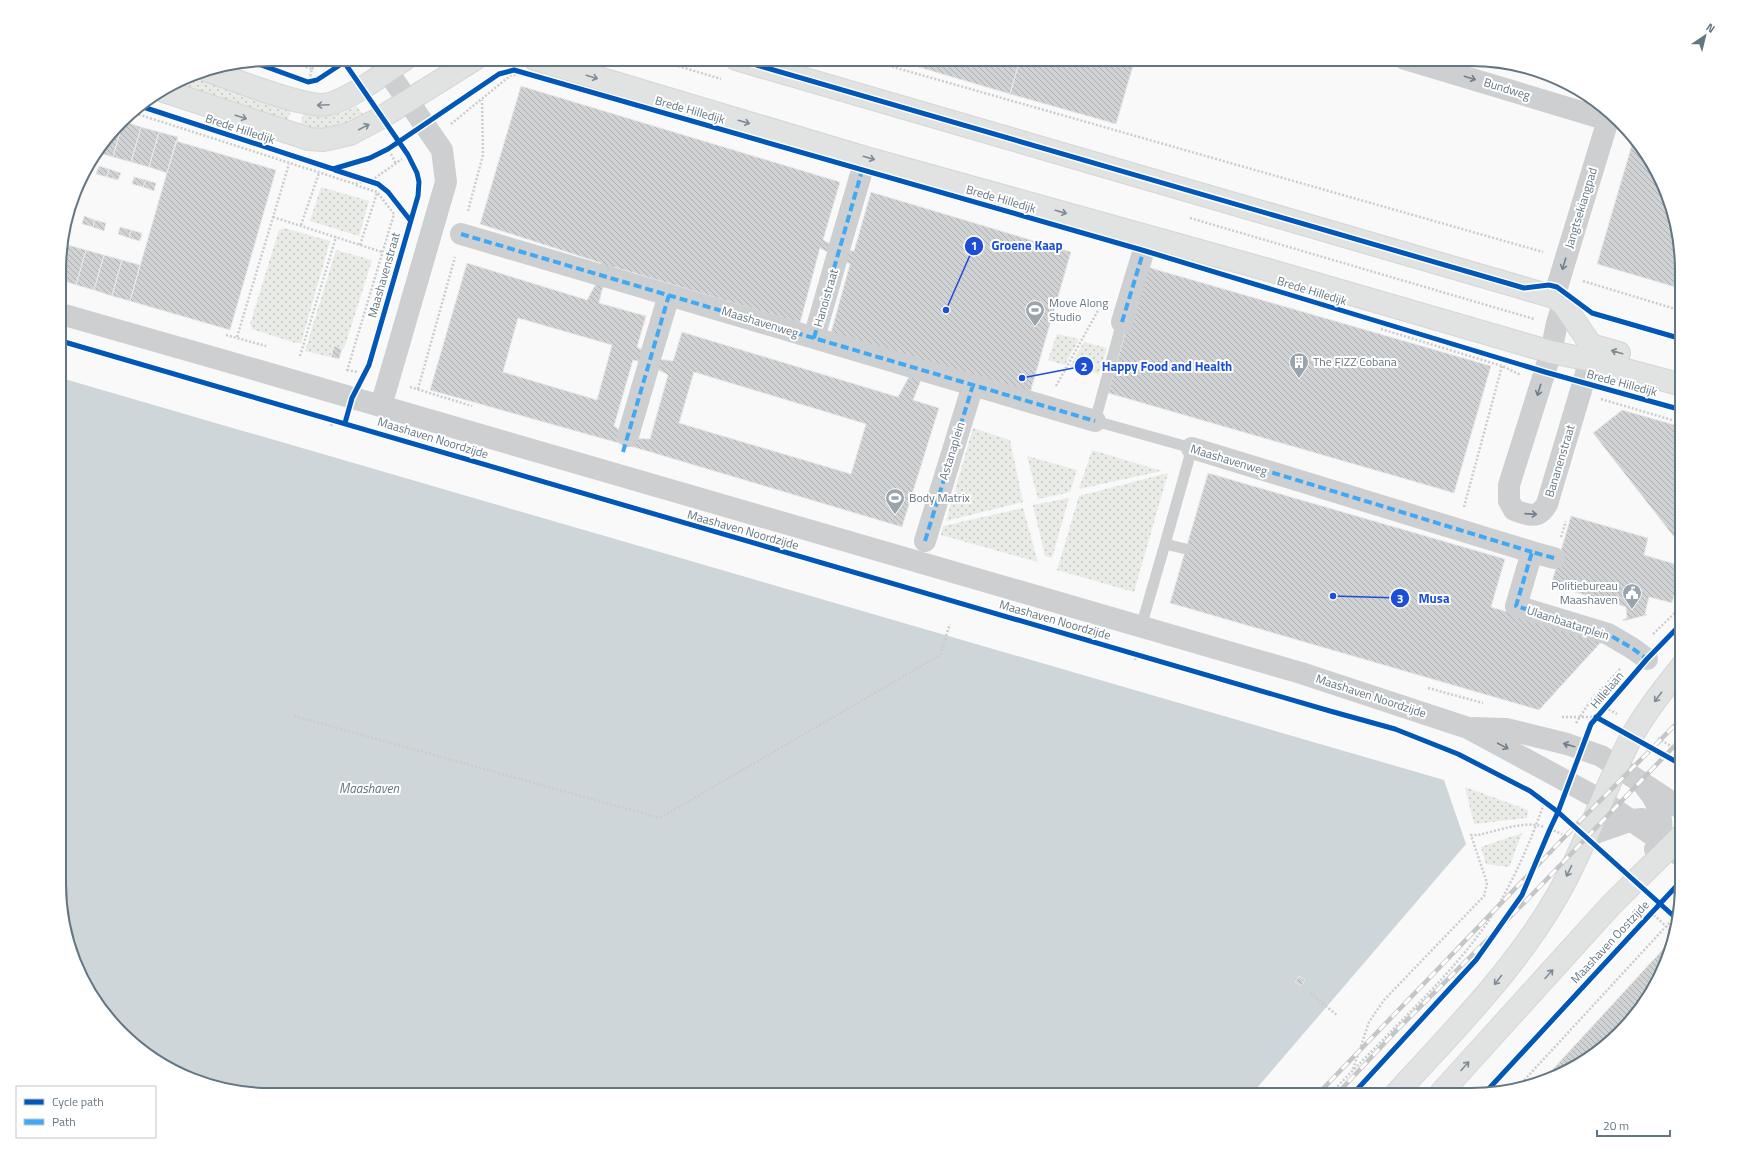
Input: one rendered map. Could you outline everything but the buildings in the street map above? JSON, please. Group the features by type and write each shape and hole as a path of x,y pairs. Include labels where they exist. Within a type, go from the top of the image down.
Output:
{"street":[{"path":"216,73 300,102 315,105 328,105 347,96 382,66"},
{"path":"381,406 446,182 442,150 384,66"},
{"name":"Brede Hilledijk","path":"169,93 309,139 323,140 350,134 382,117 463,66"},
{"name":"Brede Hilledijk","path":"528,66 1272,271 1551,352 1590,360 1675,383"},
{"path":"760,66 1558,300 1591,345 1675,369"},
{"name":"Bundweg","path":"1428,66 1608,120"},
{"name":"Jangtsekiangpad","path":"1558,300 1560,274 1608,120"},
{"name":"Hanoistraat","path":"814,338 861,174"},
{"name":"Maashavenweg","path":"462,234 1095,421"},
{"path":"1125,323 1142,256"},
{"path":"625,444 669,295"},
{"path":"1551,352 1557,322 1558,300"},
{"name":"Maashaven Noordzijde","path":"66,315 1301,673 1468,728 1601,800 1673,845"},
{"name":"Bananenstraat","path":"1551,352 1509,485 1508,501 1514,510 1530,515 1543,511 1547,504 1590,360"},
{"name":"Astanaplein","path":"925,541 973,385"},
{"name":"Maashavenweg","path":"1192,448 1532,552"},
{"path":"1532,552 1554,558"},
{"name":"Ulaanbaatarplein","path":"1532,552 1516,606 1608,634 1647,659"},
{"path":"1401,1088 1492,988 1518,955 1540,923 1558,895 1632,736 1654,702 1675,675"},
{"name":"Maashaven Noordzijde","path":"1468,728 1506,729 1581,748 1618,765 1644,785 1675,805"},
{"path":"1644,785 1671,818 1673,845"},
{"path":"1586,836 1632,820 1671,818"},
{"name":"Maashaven Oostzijde","path":"1445,1088 1635,881 1673,845"}],"lane":[{"path":"1095,421 1125,323"},
{"name":"Maashavenweg","path":"1095,421 1192,448"},
{"path":"1141,627 1192,448"},
{"path":"1165,544 1186,549"}],"path":[{"path":"303,66 312,69"},
{"path":"310,80 312,69 315,66"},
{"path":"329,72 336,66"},
{"path":"506,72 528,66"},
{"path":"889,66 1546,253"},
{"path":"391,154 396,164"},
{"path":"354,184 370,180 402,159"},
{"path":"237,338 290,164"},
{"path":"301,225 319,173"},
{"path":"355,176 378,184"},
{"path":"354,184 377,192 360,245"},
{"path":"300,356 336,237"},
{"path":"1560,274 1675,309"},
{"path":"1045,406 1102,304"},
{"path":"1458,529 1502,366"},
{"path":"325,418 345,423 352,398"},
{"path":"294,716 660,818 940,655 950,624"},
{"path":"1135,660 1135,654 1144,656"},
{"path":"1581,748 1591,724 1596,717"},
{"path":"1657,738 1675,749"},
{"path":"1336,1088 1438,984 1465,953 1486,925 1506,891 1545,804"},
{"path":"1547,835 1547,828 1552,823"},
{"path":"1353,1070 1369,1022 1384,1000 1484,896 1487,883 1471,835 1536,824 1563,836"},
{"path":"1654,915 1670,930"},
{"path":"1523,1081 1671,921"},
{"path":"1310,993 1337,1015"}],"shaded area":[{"path":"205,77 292,108 287,122 180,87"},
{"path":"356,106 366,118 360,121 316,130 300,126 304,111 330,115 349,110"},
{"path":"321,187 369,201 359,236 310,221"},
{"path":"284,228 330,241 301,343 296,343 252,329 250,324 279,230"},
{"path":"336,250 372,260 344,349 333,347 330,357 305,351"},
{"path":"1057,334 1079,339 1065,365 1048,360"},
{"path":"1084,342 1107,348 1099,374 1070,366"},
{"path":"973,428 1010,440 1023,502 946,521"},
{"path":"1092,450 1162,471 1079,489"},
{"path":"1027,456 1077,470 1070,492 1038,499"},
{"path":"1168,473 1134,592 1057,570 1079,496"},
{"path":"1069,498 1052,558 1045,556 1033,505"},
{"path":"1023,508 1038,562 941,535 943,526"},
{"path":"1465,787 1528,810 1527,818 1474,824"},
{"path":"1522,833 1509,867 1486,864 1481,847"}],"water":[{"name":"Maashaven","path":"66,379 1444,780 1466,844 1257,1088 257,1088 217,1081 168,1061 146,1046 126,1028 108,1008 93,986 73,937 66,897"}],"railway":[{"path":"1324,1088 1581,820 1675,725"},
{"path":"1343,1088 1396,1031 1524,903 1675,745"}],"marked path":[{"path":"814,338 861,174"},
{"path":"461,234 1095,421"},
{"path":"1122,322 1142,256"},
{"path":"623,452 669,295"},
{"path":"925,541 973,385"},
{"path":"1192,448 1532,552"},
{"path":"1554,558 1532,552 1516,606 1608,634 1647,659"}],"cycle path":[{"path":"264,66 308,82 317,80 338,66"},
{"name":"Maashavenstraat","path":"345,423 352,398 369,365 418,196 419,182 417,173 408,155 347,66"},
{"path":"760,66 1524,288 1549,285 1557,287 1592,313 1675,337"},
{"path":"146,108 333,169 370,158 388,149 499,74 514,70 1142,250 1545,372 1675,408"},
{"path":"335,170 378,184 388,192 410,220"},
{"path":"66,342 1395,729 1458,754 1530,791 1558,812 1672,915"},
{"name":"Hillelaan","path":"1358,1088 1476,960 1522,895 1558,812 1591,724 1647,659 1675,630"},
{"name":"Hillelaan","path":"1596,717 1675,761"},
{"path":"1490,1087 1675,888"}],"place":[{"name":"Groene Kaap","path":"946,310"},
{"name":"Move Along Studio","path":"1035,327"},
{"name":"Happy Food and Health","path":"1022,378"},
{"name":"The FIZZ Cobana","path":"1299,379"},
{"name":"Body Matrix","path":"895,515"},
{"name":"Musa","path":"1333,596"},
{"name":"Politiebureau Maashaven","path":"1632,610"}]}
